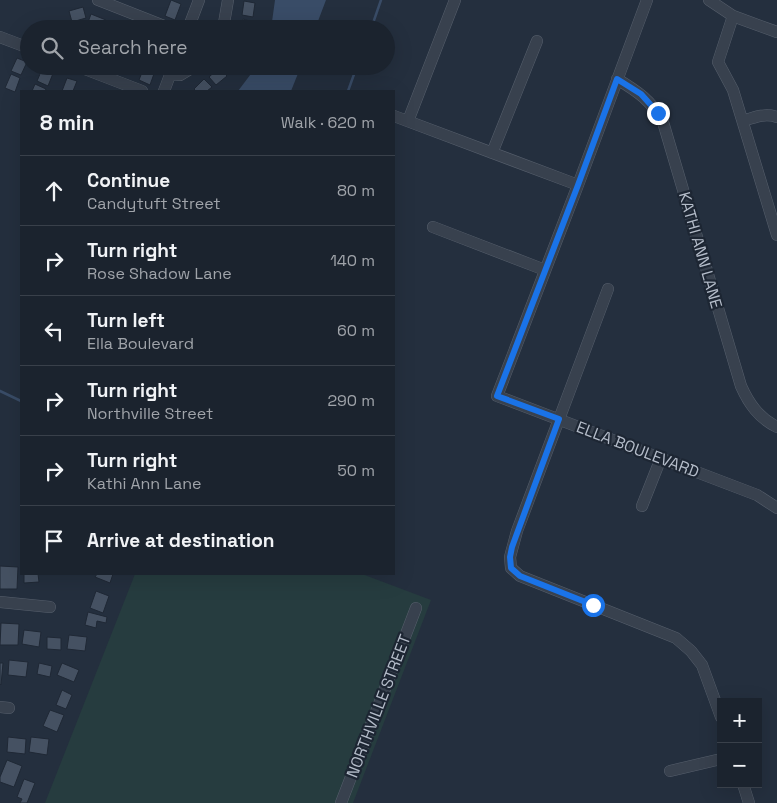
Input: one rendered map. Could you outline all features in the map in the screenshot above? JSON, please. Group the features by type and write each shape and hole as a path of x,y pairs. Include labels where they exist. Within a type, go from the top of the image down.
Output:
{"street":[{"path":"98,0 149,20"},
{"path":"191,20 199,0"},
{"path":"225,20 228,0"},
{"path":"408,121 455,0"},
{"path":"433,227 545,270 647,0"},
{"path":"708,0 733,16 777,32"},
{"path":"733,16 718,62 733,90 777,235"},
{"path":"0,37 20,45"},
{"path":"492,153 537,41"},
{"path":"100,75 139,90"},
{"path":"164,90 170,75"},
{"name":"KATHI ANN LANE","path":"617,79 647,99 663,122 741,386 757,413 777,427"},
{"path":"395,116 578,185"},
{"path":"743,121 758,116 777,117"},
{"name":"ELLA BOULEVARD","path":"545,270 497,396 757,495 777,508"},
{"path":"608,288 512,547 510,557 511,568 520,576 676,638 692,651 702,665 717,706"},
{"path":"642,506 661,458"},
{"path":"0,602 50,607"},
{"name":"NORTHVILLE STREET","path":"341,803 416,608"},
{"path":"670,771 717,760"},
{"path":"744,788 750,803"}],"green space":[{"path":"135,575 365,575 431,600 353,803 45,803"}],"water":[{"path":"275,0 326,0 318,20 272,20"},
{"path":"250,75 297,75 291,90 239,90"}],"building":[{"path":"171,0 181,4 175,20 165,16"},
{"path":"244,1 255,3 253,17 242,15"},
{"path":"83,7 86,18 71,20 69,11"},
{"path":"91,14 106,20 89,20"},
{"path":"17,58 20,59 20,75 11,71"},
{"path":"11,74 20,78 15,92 5,88"},
{"path":"40,75 52,75 48,86 37,81"},
{"path":"141,75 154,75 150,85 139,80"},
{"path":"211,75 227,76 216,85 209,77"},
{"path":"67,78 77,81 73,90 62,90"},
{"path":"204,79 212,87 208,90 194,89"},
{"path":"35,84 46,89 46,90 32,90"},
{"path":"0,566 18,567 17,589 0,589"},
{"path":"24,575 38,575 39,582 24,583"},
{"path":"96,575 113,575 110,583 95,577"},
{"path":"96,591 109,596 103,613 90,608"},
{"path":"88,612 107,617 106,623 97,621 96,628 85,625"},
{"path":"1,623 19,624 18,645 0,645"},
{"path":"24,630 41,632 39,647 22,644"},
{"path":"69,635 87,637 85,651 67,649"},
{"path":"47,637 61,638 61,650 47,649"},
{"path":"9,660 28,662 26,677 8,675"},
{"path":"0,663 3,663 1,685 0,684"},
{"path":"39,663 52,666 50,677 37,674"},
{"path":"62,663 79,670 74,682 57,675"},
{"path":"62,690 72,695 66,709 56,705"},
{"path":"50,710 64,715 57,732 43,726"},
{"path":"8,737 26,739 25,754 7,752"},
{"path":"31,737 49,739 47,755 29,752"},
{"path":"7,760 22,766 14,787 0,782 0,777"},
{"path":"24,779 35,783 27,803 20,803 22,799 17,797"}],"waterway":[{"path":"374,20 381,0"},
{"path":"348,90 354,75"},
{"path":"0,391 20,401"}],"route":[{"path":"593,605 520,576 511,568 510,557 517,531 559,419 497,396 617,79 641,94 658,113"}]}
